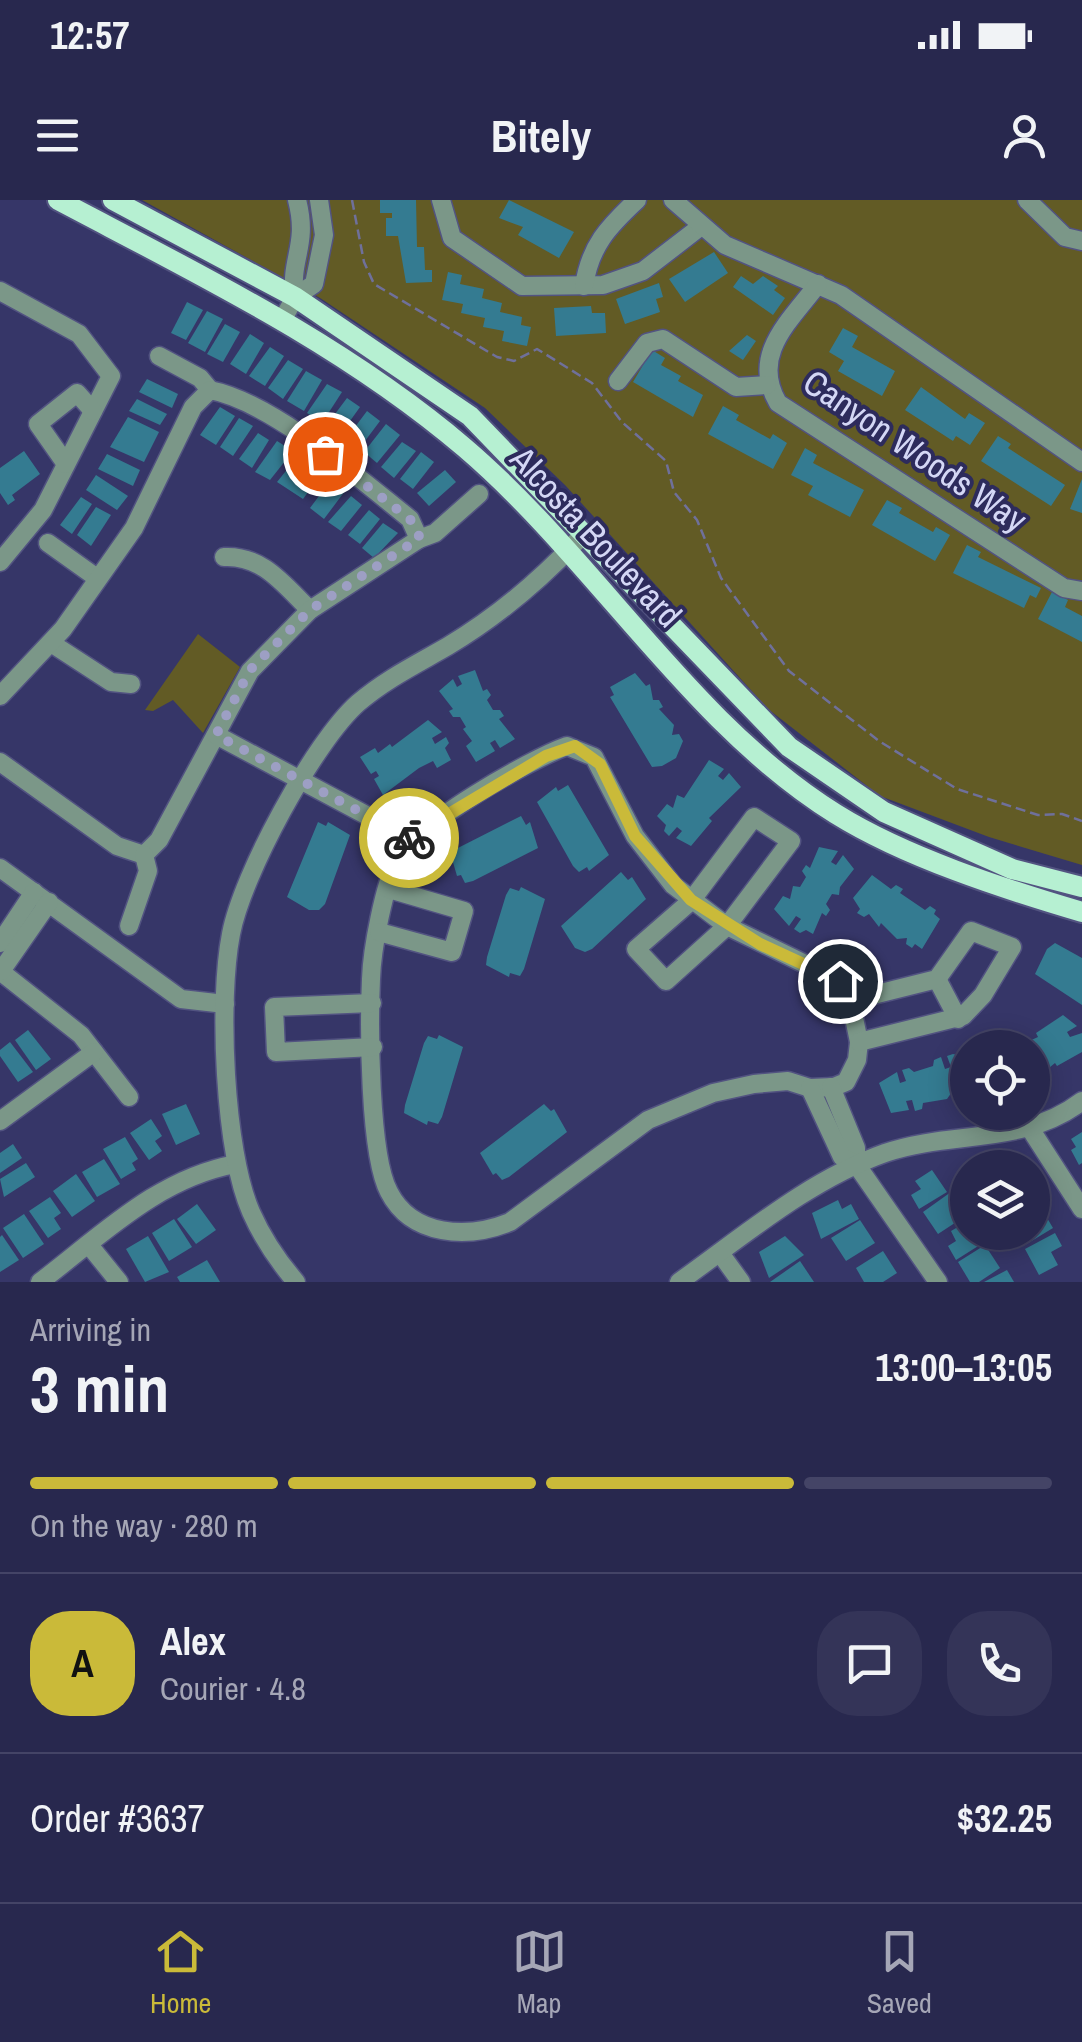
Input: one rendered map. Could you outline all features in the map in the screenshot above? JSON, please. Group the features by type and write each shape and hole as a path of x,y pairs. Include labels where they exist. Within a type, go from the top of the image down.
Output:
{"main road":[{"name":"Alcosta Boulevard","path":"58,200 283,320 392,392 465,448 569,549 748,746 836,814 963,873 1082,912"},
{"name":"Alcosta Boulevard","path":"112,200 295,298 470,416 789,747 884,812 1012,869 1082,886"}],"street":[{"path":"295,298 291,276 302,251 303,224 297,200"},
{"path":"283,320 295,298 314,284 324,235 318,200"},
{"path":"441,200 452,238 522,286 603,285 643,271 700,226"},
{"path":"584,286 588,256 637,200"},
{"path":"672,200 725,246 841,295 1082,462"},
{"path":"1027,200 1065,238 1082,240"},
{"name":"Canyon Woods Way","path":"818,284 772,343 766,365 767,385 778,403 1064,588 1082,591"},
{"path":"0,291 79,334 111,376 43,510 0,562"},
{"path":"618,381 647,343 663,339 736,388 767,385"},
{"path":"158,356 200,378 210,390 232,394 356,475 410,519 420,538"},
{"path":"0,696 51,643 134,528 193,407 210,390"},
{"path":"66,464 38,424 77,393 93,411"},
{"path":"144,855 159,840 250,670 310,610 420,538 435,534 480,494"},
{"path":"296,1282 278,1262 251,1212 236,1164 224,1004 231,934 241,900 324,740 357,704 403,669 448,646 504,608 585,533"},
{"path":"48,543 96,578"},
{"path":"224,557 242,556 263,565 310,610"},
{"path":"51,643 111,682 131,684"},
{"path":"216,735 411,839"},
{"path":"575,746 600,764 635,836 691,900 727,926 840,981 853,1000 859,1042 851,1076 831,1087 810,1088 788,1080 713,1093 624,1134 510,1222 490,1230 438,1232 402,1210 380,1171 372,1004 379,932 389,889 396,860 411,839 428,824 546,756 575,746"},
{"path":"0,762 118,846 144,855"},
{"path":"754,817 792,840 727,926 666,981 636,949 691,900 754,817"},
{"path":"129,926 148,871 144,855"},
{"path":"0,868 180,998 224,1004"},
{"path":"379,932 452,952 464,911 389,889"},
{"path":"0,942 41,897"},
{"path":"41,897 0,971 70,1025 129,1097"},
{"path":"853,1000 937,979 971,931 1012,946 972,1010 958,1018 859,1042"},
{"path":"937,979 958,1018"},
{"path":"372,1004 274,1007 276,1052 373,1047"},
{"path":"0,1120 94,1052"},
{"path":"831,1087 856,1148 856,1164"},
{"path":"810,1088 842,1156 856,1164 938,1282"},
{"path":"1050,1119 1082,1101"},
{"path":"679,1282 824,1179 891,1151 1031,1130 1082,1209"},
{"path":"40,1282 156,1193 199,1171 236,1164"},
{"path":"89,1245 118,1282"},
{"path":"720,1253 740,1282"}],"path":[{"path":"352,200 364,262 384,291 496,357 514,361 537,349 576,369 631,432 666,461 674,492 697,520 722,578 769,649 789,671 879,740 957,789 1038,815 1062,814 1082,821"}],"shaded area":[{"path":"142,200 1082,200 1082,865 989,837 880,796 768,709 565,485 485,408 320,298"},
{"path":"198,634 240,667 203,733 173,700 153,711 145,710"}],"building":[{"path":"380,200 416,200 417,247 424,247 425,270 432,270 432,282 406,283 398,236 386,236 386,218 392,218 392,213 380,213"},
{"path":"509,200 574,232 559,258 518,235 523,227 499,218"},
{"path":"714,252 728,273 685,302 669,279"},
{"path":"448,272 462,275 460,284 484,289 482,298 502,303 500,312 522,317 521,325 531,327 527,346 502,341 504,331 483,327 485,318 461,313 463,304 442,300"},
{"path":"741,276 753,284 763,276 778,286 774,290 785,298 773,315 733,287"},
{"path":"659,283 663,297 656,299 660,312 625,324 616,299"},
{"path":"187,302 203,310 186,340 171,333"},
{"path":"591,306 592,313 605,313 606,333 556,336 554,308"},
{"path":"207,311 223,319 205,352 188,343"},
{"path":"225,324 240,332 223,362 207,354"},
{"path":"843,328 858,336 852,347 895,371 882,396 838,371 844,361 829,352"},
{"path":"250,334 264,343 246,374 230,364"},
{"path":"747,335 756,341 743,360 729,351"},
{"path":"270,347 284,356 265,386 249,376"},
{"path":"652,350 665,358 661,365 681,376 678,381 703,395 693,417 633,382"},
{"path":"288,360 303,369 283,399 268,388"},
{"path":"306,371 322,380 304,411 287,401"},
{"path":"147,379 178,394 172,408 139,392"},
{"path":"327,384 342,392 322,423 307,413"},
{"path":"921,387 965,419 969,413 985,423 970,445 956,436 953,441 905,410"},
{"path":"347,398 360,407 340,435 326,426"},
{"path":"137,399 167,414 160,425 129,411"},
{"path":"723,406 739,415 736,420 770,439 773,434 787,443 773,469 708,434"},
{"path":"220,407 235,416 216,445 200,435"},
{"path":"367,411 380,421 359,449 346,439"},
{"path":"128,417 159,432 144,462 110,447"},
{"path":"239,418 253,426 233,456 220,447"},
{"path":"386,424 400,435 377,463 364,452"},
{"path":"258,433 269,440 252,468 239,459"},
{"path":"998,436 1011,444 1008,448 1065,485 1051,506 981,461"},
{"path":"277,441 293,451 270,480 255,472"},
{"path":"402,442 416,451 394,478 381,467"},
{"path":"805,448 817,455 813,463 864,490 850,517 808,495 813,486 791,475"},
{"path":"24,451 40,474 12,495 15,500 8,505 0,493 0,468"},
{"path":"421,452 434,462 413,489 400,479"},
{"path":"107,454 140,470 133,486 98,469"},
{"path":"298,456 323,472 303,499 277,482"},
{"path":"445,470 456,482 429,506 417,493"},
{"path":"96,475 128,496 117,510 86,490"},
{"path":"1082,479 1082,513 1070,509"},
{"path":"331,480 345,491 324,519 310,508"},
{"path":"351,496 362,505 341,531 328,522"},
{"path":"81,497 92,504 72,534 60,525"},
{"path":"887,500 902,508 899,513 933,532 936,527 950,535 935,561 872,525"},
{"path":"96,507 111,515 91,546 77,535"},
{"path":"369,510 380,519 360,544 348,535"},
{"path":"383,523 398,533 374,558 362,548"},
{"path":"967,545 981,552 978,557 1041,588 1036,598 1030,595 1024,608 953,573"},
{"path":"1052,592 1068,600 1065,607 1082,616 1082,642 1038,619"},
{"path":"475,670 483,691 487,689 491,695 487,700 493,710 500,710 504,716 499,719 515,739 500,748 495,740 490,743 495,751 476,762 466,746 472,741 463,729 466,727 460,717 453,717 449,711 453,709 439,691 453,679 457,687 462,684 458,676"},
{"path":"635,673 646,686 650,684 653,700 659,700 663,707 659,709 674,725 672,735 679,734 683,741 676,758 662,766 652,767 610,697 614,695 610,687"},
{"path":"428,720 442,732 432,738 435,744 446,737 449,743 445,748 451,760 437,768 433,761 419,768 383,795 374,779 379,776 376,771 371,774 360,757 375,748 378,753 390,744 392,747"},
{"path":"709,760 724,769 718,776 723,780 729,773 741,787 709,818 712,821 691,846 676,838 682,831 677,827 669,836 664,831 666,825 657,816 667,804 673,808 677,795 684,798"},
{"path":"568,785 609,855 589,871 587,867 579,872 573,866 537,802 556,787 558,791"},
{"path":"521,816 526,825 530,822 538,848 473,881 465,883 461,875 457,876 450,852"},
{"path":"318,822 326,826 328,822 350,835 325,904 319,910 309,910 287,897"},
{"path":"819,847 838,851 831,862 836,865 843,855 854,869 840,887 839,895 832,894 826,904 830,910 826,916 822,913 813,934 806,930 800,933 794,929 801,919 796,916 789,926 774,909 783,896 790,899 793,886 800,887 806,877 802,871 806,865 810,868"},
{"path":"621,872 628,880 632,877 646,899 592,949 585,952 575,948 561,926"},
{"path":"872,875 891,889 896,885 903,889 900,893 925,910 930,906 936,910 934,914 940,919 922,949 906,944 907,938 897,939 881,923 879,927 869,914 864,917 857,913 860,909 853,898"},
{"path":"521,887 545,899 524,969 520,976 510,973 509,977 486,965 487,957 506,895 510,888 519,891"},
{"path":"1055,943 1082,958 1082,1005 1035,974 1047,949"},
{"path":"1063,1015 1077,1026 1067,1032 1070,1037 1082,1033 1082,1052 1050,1067 1050,1030 1040,1030"},
{"path":"28,1030 51,1059 36,1070 15,1040"},
{"path":"439,1035 463,1047 442,1117 438,1124 428,1121 427,1125 404,1113 405,1105 424,1043 428,1036 437,1039"},
{"path":"10,1042 33,1072 18,1082 0,1056 0,1050"},
{"path":"941,1057 945,1069 950,1067 947,1099 923,1103 922,1109 915,1111 912,1100 906,1101 909,1110 891,1113 879,1083 897,1072 900,1083 906,1081 902,1070 909,1068 914,1072 933,1066 934,1060"},
{"path":"186,1104 200,1134 176,1145 162,1114"},
{"path":"544,1104 551,1111 554,1109 567,1132 509,1177 502,1180 496,1173 493,1175 480,1153"},
{"path":"151,1119 162,1136 155,1141 162,1151 149,1160 130,1133"},
{"path":"1082,1132 1079,1165 1071,1150 1076,1147 1071,1139"},
{"path":"125,1137 138,1159 132,1163 136,1170 121,1179 103,1149"},
{"path":"13,1144 22,1158 0,1173 0,1153"},
{"path":"104,1159 120,1184 97,1197 82,1172"},
{"path":"26,1163 35,1177 4,1197 0,1179"},
{"path":"932,1170 947,1192 919,1209 911,1195 921,1189 915,1181"},
{"path":"76,1174 95,1201 72,1217 53,1191"},
{"path":"950,1193 950,1226 938,1234 923,1212"},
{"path":"50,1197 61,1213 54,1218 61,1229 48,1238 29,1211"},
{"path":"838,1200 842,1209 851,1204 859,1219 821,1239 812,1213"},
{"path":"197,1204 216,1230 196,1244 177,1219"},
{"path":"24,1214 44,1244 23,1258 3,1228"},
{"path":"174,1219 192,1247 169,1261 152,1233"},
{"path":"860,1220 875,1243 846,1261 831,1238"},
{"path":"1055,1233 1062,1246 1051,1252 1058,1265 1039,1275 1026,1250 1050,1250 1050,1236"},
{"path":"148,1236 169,1272 145,1282 126,1249"},
{"path":"785,1236 804,1255 769,1278 759,1252"},
{"path":"0,1237 19,1260 0,1272"},
{"path":"950,1250 972,1250 956,1260"},
{"path":"977,1250 988,1250 1000,1268 979,1282 970,1282 958,1262"},
{"path":"883,1251 897,1273 883,1282 864,1282 856,1268"},
{"path":"207,1260 220,1282 180,1282 177,1277"},
{"path":"800,1261 814,1282 770,1282"},
{"path":"1007,1270 1014,1282 984,1282"}],"way so far":[{"path":"325,454 410,519 420,538 310,610 250,670 216,735 409,838"}],"route":[{"path":"409,838 546,756 575,746 588,751 600,764 635,836 673,885 727,926 840,981"}]}
